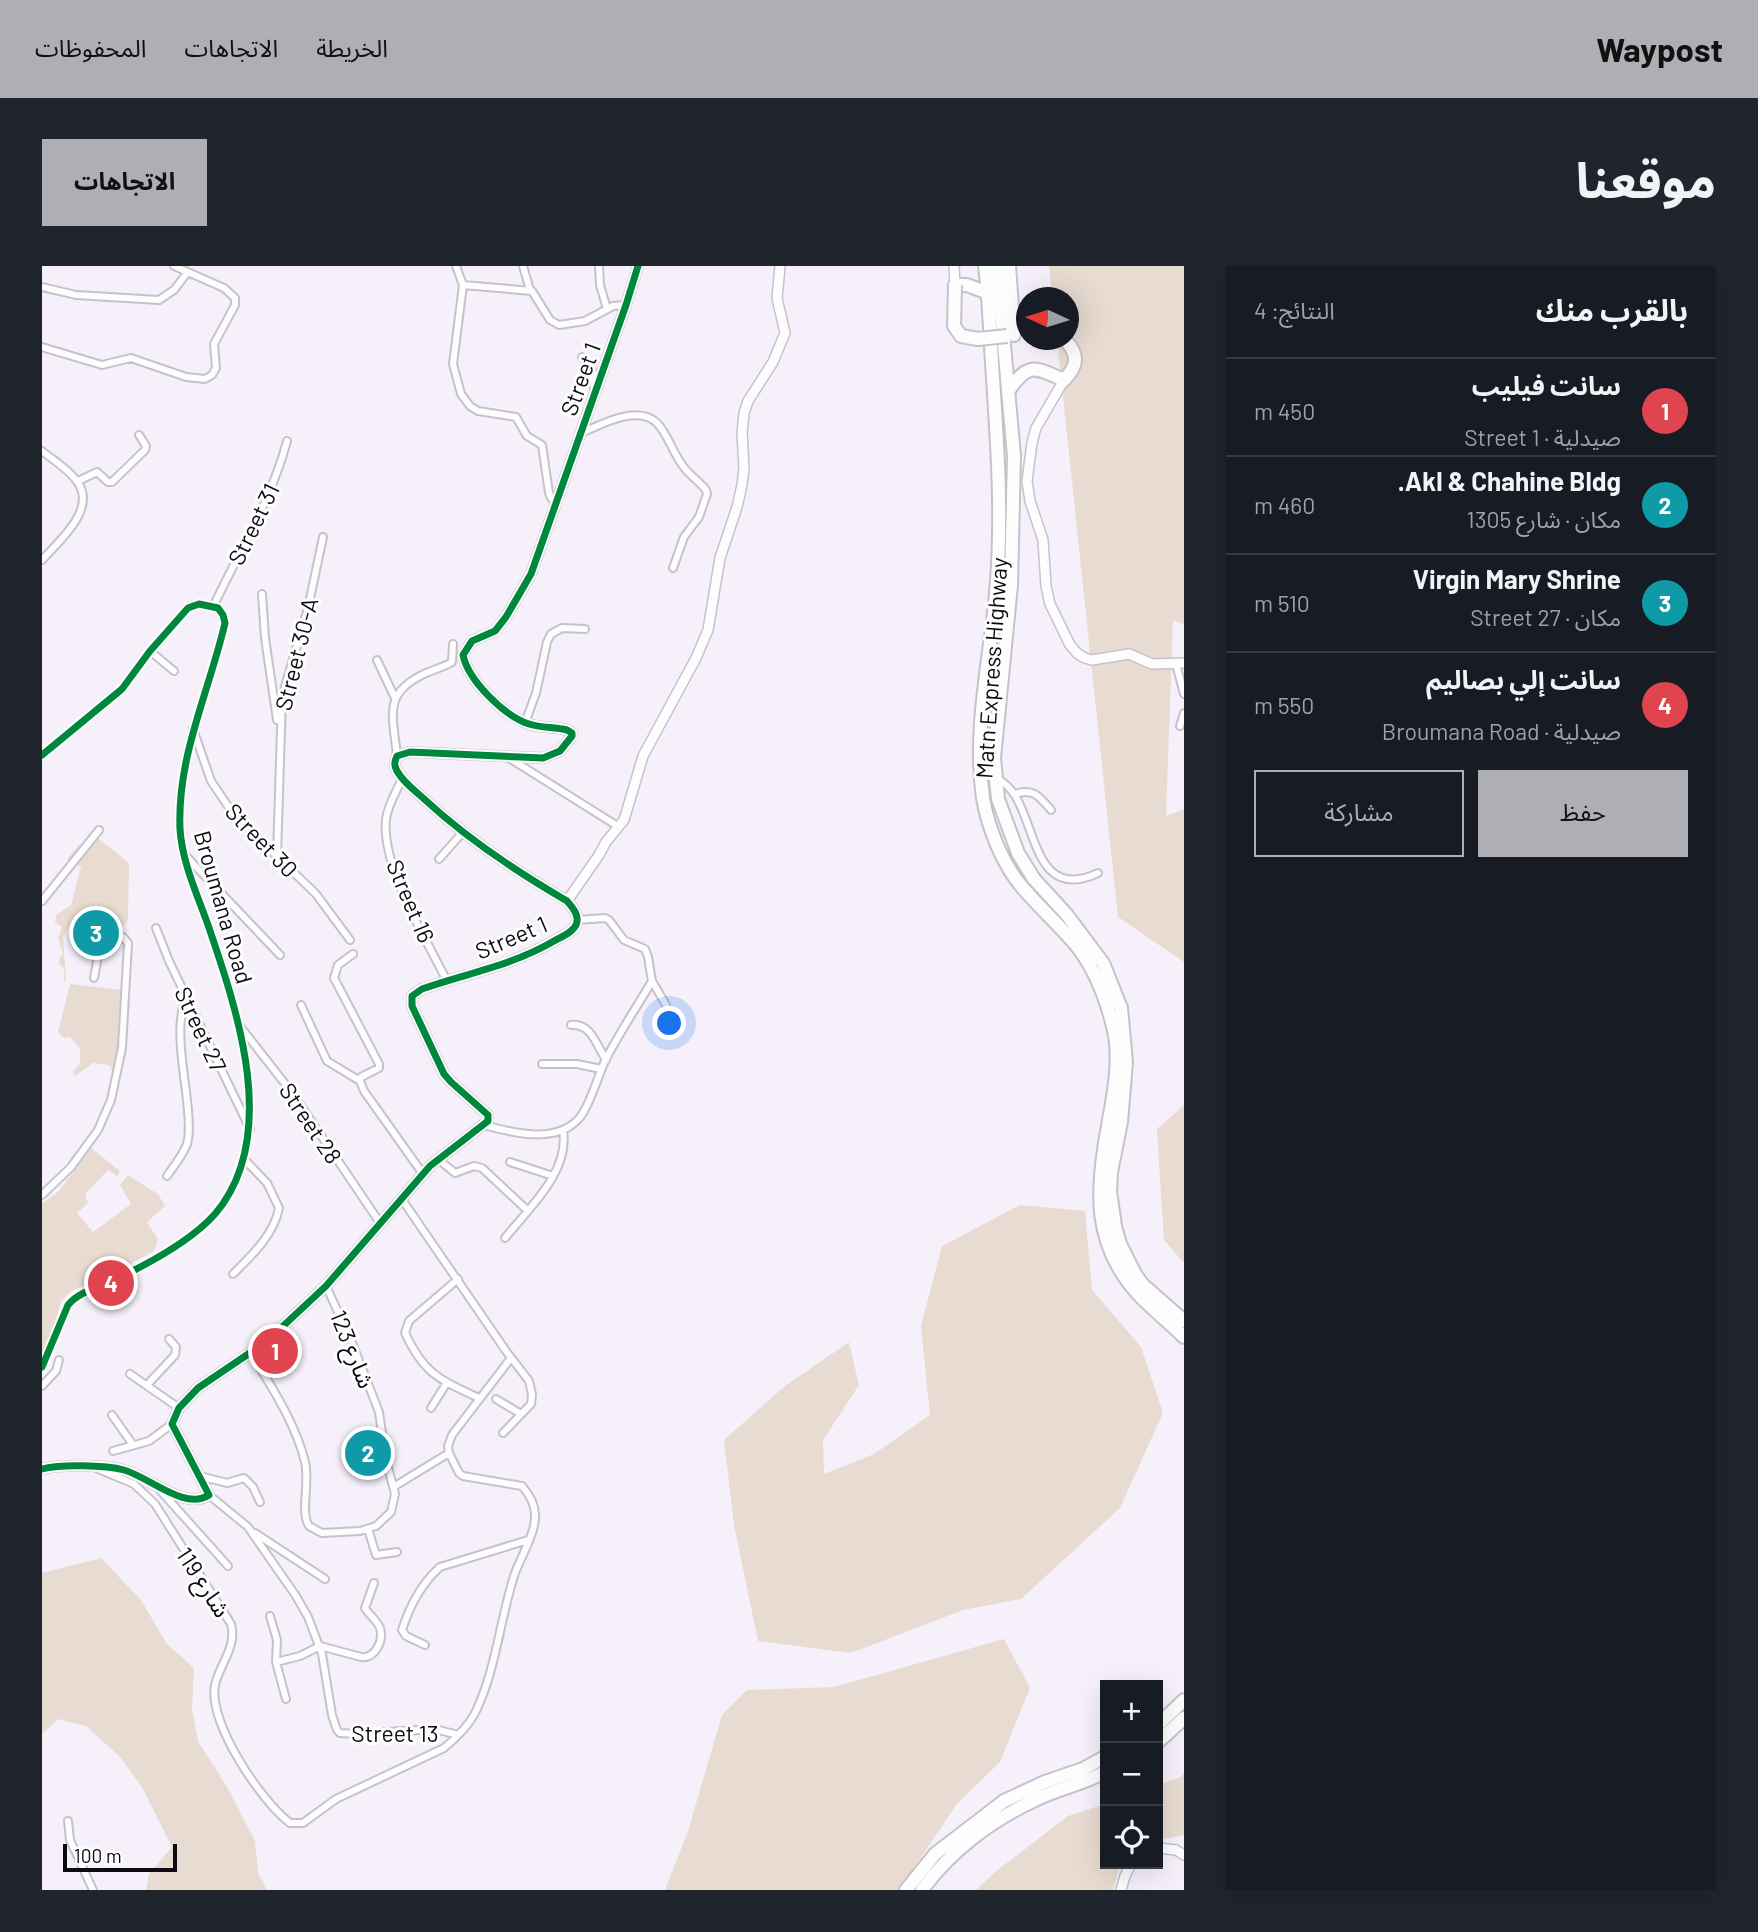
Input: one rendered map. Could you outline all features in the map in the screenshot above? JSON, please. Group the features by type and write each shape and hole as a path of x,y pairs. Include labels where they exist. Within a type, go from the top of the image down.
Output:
{"highway":[{"path":"990,268 961,285 954,326 961,336 978,339 1016,335 1009,266"},
{"name":"Matn Express Highway","path":"990,268 988,293 1000,515 996,591 986,668 980,758 984,801 996,840 1015,877 1078,948 1098,980 1110,1011 1116,1044 1116,1073 1100,1167 1098,1197 1103,1230 1124,1277 1138,1295 1184,1337"},
{"name":"Matn Express Highway","path":"990,268 1009,390 1014,456 1010,585 996,716 995,776 1003,817 1018,853 1034,879 1067,915 1103,963 1121,1008 1126,1062 1121,1122 1111,1172 1110,1191 1115,1226 1120,1244 1142,1284 1184,1321"},
{"path":"961,285 988,293"},
{"path":"1009,390 1020,375 1028,370 1043,371 1064,380 1071,373 1076,360 1074,350"},
{"path":"1163,1720 1184,1700"},
{"path":"1163,1737 1184,1718"},
{"path":"906,1890 934,1854 1004,1801 1100,1760"},
{"path":"922,1890 961,1848 988,1826 1035,1800 1100,1774"}],"street":[{"path":"456,266 463,285 453,356 454,373 461,394 465,402 478,411 516,417 527,436 539,442 544,450 549,493 556,502"},
{"path":"523,266 530,290"},
{"path":"599,266 600,285 607,309"},
{"name":"Street 1","path":"397,756 410,752 531,759 554,755 566,746 572,736 567,730 525,723 504,711 472,677 463,655 472,641 495,631 531,573 638,266"},
{"path":"567,901 628,814 643,756 693,664 708,630 720,558 742,485 744,413 748,401 779,350 785,333 777,298 780,266"},
{"path":"954,266 961,285"},
{"path":"42,288 76,295 159,300 174,290 181,268 228,290 235,298 235,304 220,328 214,344 216,368 212,375 205,379 186,377 131,358 102,365 42,347"},
{"path":"463,285 530,290 535,293 550,320 559,325 585,321 607,309 626,305"},
{"path":"582,357 593,372 594,395"},
{"path":"1064,380 1036,428 1028,471 1029,497 1043,540 1050,604 1070,645 1078,654 1093,660 1129,654 1152,664 1180,664 1184,694"},
{"path":"581,433 604,421 623,416 647,417 657,423 682,465 706,490 707,495 699,517 695,526 684,537 673,568"},
{"path":"78,481 97,472 108,482 112,482 145,450 146,446 139,435"},
{"name":"Street 31","path":"214,606 263,510 287,441"},
{"path":"42,451 78,481 82,499 79,516 42,560"},
{"name":"Street 30-A","path":"277,857 282,698 308,608 323,537"},
{"path":"262,594 265,638 279,739"},
{"path":"42,755 122,689 150,651 188,608 199,604 214,606"},
{"name":"Broumana Road","path":"42,1367 68,1305 74,1298 114,1280 178,1244 215,1213 226,1197 243,1157 250,1129 248,1076 238,1024 216,947 183,853 180,809 185,761 225,623 223,615 214,606"},
{"path":"525,723 536,693 551,634 562,628 585,629"},
{"path":"395,698 409,683 452,662 453,644"},
{"path":"150,651 174,671"},
{"path":"377,660 395,698 393,717 397,756 394,760 395,768 402,779"},
{"path":"1180,726 1184,713"},
{"name":"Street 30","path":"193,729 211,781 241,823 316,894 350,940"},
{"path":"509,758 619,827"},
{"path":"995,776 1015,794 1038,853 1050,871 1058,877 1071,880 1098,873"},
{"name":"Street 1","path":"402,779 463,832 567,901 576,913 577,920 570,931 517,960 422,989 412,996 412,1006 444,1074 488,1115 488,1121 484,1125"},
{"name":"Street 16","path":"402,779 387,816 389,851 405,894 447,981"},
{"path":"1015,794 1035,792 1051,810"},
{"path":"42,901 99,830"},
{"path":"439,859 463,832"},
{"path":"183,853 280,955"},
{"path":"577,920 605,918 624,940 645,949 652,981 666,1005"},
{"name":"Street 27","path":"156,928 186,999 250,1129"},
{"path":"42,1195 71,1167 98,1130 111,1100 122,1048 128,943 123,937 106,936 101,940 94,978"},
{"path":"353,954 338,965 334,978 379,1064 379,1068 360,1080"},
{"path":"113,1451 149,1441 172,1424 179,1408 198,1388 251,1353 326,1286 423,1174 438,1159 484,1125 518,1134 563,1130 571,1126 582,1115 601,1069 652,981"},
{"path":"167,1176 184,1151 188,1137 187,1082 180,1032 180,1017 186,999"},
{"path":"301,1004 327,1061 360,1080 364,1091 423,1174"},
{"name":"Street 28","path":"238,1024 293,1094 380,1223"},
{"path":"571,1025 586,1027 606,1060"},
{"path":"542,1064 577,1064 601,1069"},
{"path":"505,1238 553,1176 564,1152 563,1130"},
{"path":"233,1274 274,1225 279,1208 267,1182 243,1157"},
{"path":"438,1159 447,1169 456,1173 474,1166 482,1168 527,1210"},
{"path":"510,1162 553,1176"},
{"path":"401,1198 529,1381 531,1404 503,1433"},
{"path":"458,1279 409,1321 405,1333 430,1372 446,1384 479,1398"},
{"name":"شارع 123","path":"326,1286 351,1339 379,1412 386,1460 395,1486"},
{"path":"147,1385 176,1355 176,1347 169,1339"},
{"path":"251,1353 300,1444 308,1475 304,1513 309,1526 322,1533 368,1529 382,1523 391,1512 395,1486 449,1453 450,1439 511,1358"},
{"path":"42,1386 55,1371 59,1360"},
{"path":"130,1374 179,1408"},
{"path":"431,1408 446,1384"},
{"path":"496,1399 521,1414"},
{"path":"112,1415 133,1445"},
{"path":"42,1469 65,1465 120,1469 190,1500 200,1500 209,1495 172,1424"},
{"name":"Street 13","path":"209,1495 248,1527 296,1596 320,1646 334,1724 340,1733 423,1729 443,1730 458,1735 476,1712 486,1686 514,1577 534,1528 535,1514 522,1486 463,1476 449,1453"},
{"name":"شارع 119","path":"95,1468 122,1478 143,1491 155,1504 231,1624 232,1644 215,1689 219,1722 270,1805 290,1823 298,1824 336,1799 444,1748 458,1735"},
{"path":"200,1476 227,1483 244,1478 253,1487 260,1502"},
{"path":"155,1485 228,1566"},
{"path":"248,1527 325,1579"},
{"path":"368,1529 376,1555 397,1552"},
{"path":"425,1645 406,1636 402,1630 422,1584 440,1567 528,1540"},
{"path":"276,1662 300,1657 320,1646 366,1658 375,1653 380,1630 365,1608 374,1583"},
{"path":"270,1616 277,1640 276,1662 286,1699"},
{"path":"68,1821 70,1840 93,1890"},
{"path":"1163,1849 1176,1850 1184,1855"},
{"path":"1121,1890 1128,1869"}],"shaded area":[{"path":"1049,266 1184,266 1184,625 1173,620 1166,816 1184,809 1184,962 1118,917 1058,350 1079,350 1079,287 1051,287"},
{"path":"94,835 129,863 128,920 114,938 73,921 63,936 66,982 64,969 59,963 63,954 58,938 62,927 55,922 56,915 71,905 81,867 67,859 79,845 83,846"},
{"path":"70,984 121,990 123,999 117,1073 109,1065 93,1063 75,1076 73,1071 80,1064 80,1048 70,1037 64,1038 58,1032"},
{"path":"1184,1105 1184,1263 1164,1240 1157,1129"},
{"path":"91,1148 120,1171 117,1176 108,1170 85,1194 88,1203 77,1213 93,1232 131,1204 120,1185 128,1175 158,1194 165,1206 147,1222 158,1240 154,1251 99,1281 73,1290 61,1301 48,1350 42,1357 42,1204 58,1192"},
{"path":"1020,1205 1085,1211 1092,1290 1141,1347 1163,1413 1120,1508 1021,1599 963,1610 851,1653 758,1641 734,1525 724,1440 785,1386 849,1342 859,1385 823,1440 824,1474 874,1454 930,1415 921,1326 942,1246"},
{"path":"101,1558 141,1600 167,1644 194,1668 192,1709 198,1741 227,1787 255,1841 258,1873 267,1890 146,1890 149,1874 172,1847 142,1787 120,1757 86,1726 58,1719 42,1734 42,1573"},
{"path":"1004,1639 1030,1688 1000,1762 957,1804 899,1890 665,1890 688,1831 722,1715 747,1690 834,1687"},
{"path":"1184,1773 1184,1835 1163,1839 1163,1783 1181,1777"},
{"path":"1100,1806 1100,1869 1119,1869 1113,1890 976,1890 995,1872 1068,1816"}],"cycle path":[{"path":"42,1469 71,1466 116,1468 178,1496 199,1499 209,1495 172,1424 179,1408 198,1388 266,1342 326,1286 430,1166 488,1121 488,1115 444,1074 412,1006 412,996 422,989 538,950 572,930 577,922 576,915 567,901 492,854 439,813 402,779 395,762 397,756 410,752 543,758 560,751 572,736 567,730 519,720 498,705 479,686 463,655 472,641 495,631 531,574 638,266"},
{"path":"42,755 122,689 150,651 188,608 199,604 218,608 225,623 189,750 180,802 180,829 187,866 231,995 240,1033 247,1072 249,1111 246,1148 235,1183 215,1214 194,1234 127,1274 84,1293 68,1305 42,1367"}],"place":[{"name":"Virgin Mary Shrine","path":"96,933"},
{"name":"سانت إلي بصاليم","path":"111,1283"},
{"name":"سانت فيليب","path":"275,1351"},
{"name":"Akl & Chahine Bldg.","path":"368,1453"}]}
